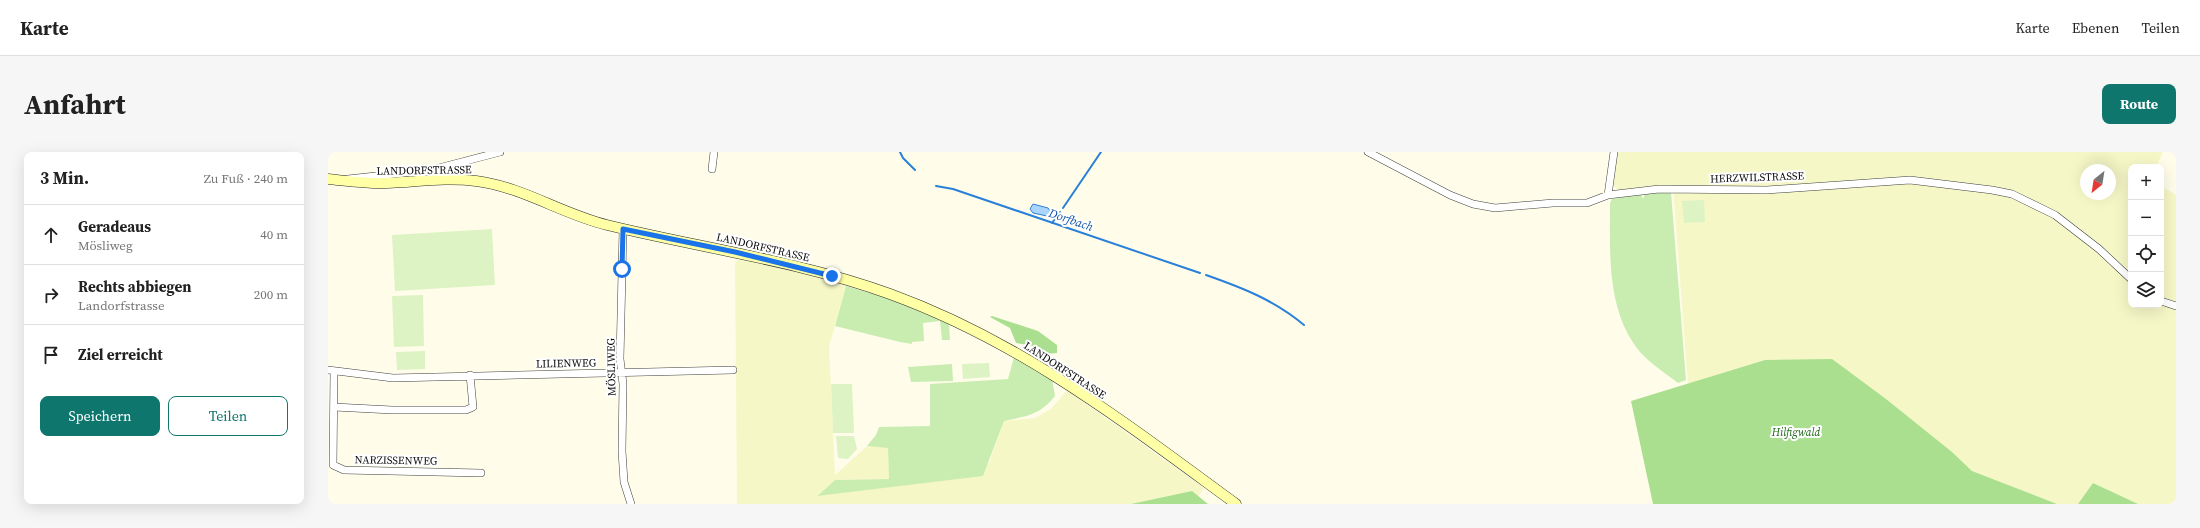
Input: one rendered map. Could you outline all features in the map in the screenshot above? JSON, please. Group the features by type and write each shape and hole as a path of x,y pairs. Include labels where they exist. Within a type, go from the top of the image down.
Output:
{"street":[{"path":"340,181 361,177 431,170 499,152"},
{"path":"712,169 714,152"},
{"name":"HERZWILSTRASSE","path":"1368,152 1450,195 1487,207 1515,207 1553,203 1586,203 1608,195 1659,189 1767,190 1910,180 1992,190 2012,194 2055,216 2099,249 2128,276"},
{"path":"1608,195 1614,152"},
{"name":"LANDORFSTRASSE","path":"328,179 386,183 452,179 487,182 532,196 590,220 623,229 758,257 832,276 887,293 944,316 1019,353 1056,376 1236,504"},
{"name":"MÖSLIWEG","path":"623,229 620,359 622,372 623,468 631,504"},
{"path":"2164,302 2176,306"},
{"name":"LILIENWEG","path":"331,371 384,377 733,370"},
{"name":"NARZISSENWEG","path":"331,371 334,407 333,464 344,470 481,473"},
{"path":"334,407 392,410 466,410 473,407 470,375"}],"green space":[{"path":"1615,152 2163,152 2157,164 2128,164 2128,308 2164,308 2164,188 2176,195 2176,504 2138,504 2093,483 2078,504 2057,504 1972,471 1952,452 1765,360 1688,384 1673,187 1622,191 1611,184"},
{"path":"1671,192 1686,380 1678,383 1644,356 1629,336 1621,318 1612,280 1610,241 1610,203 1612,199 1641,194 1643,199 1645,193"},
{"path":"1704,200 1705,222 1684,223 1682,201"},
{"path":"492,229 495,285 395,291 392,235"},
{"path":"739,259 761,264 773,261 847,281 829,347 835,475 867,446 888,447 889,479 835,480 817,495 989,463 1004,421 1035,418 1051,409 1067,390 1204,488 1198,497 1192,491 1131,504 737,504 735,263"},
{"path":"846,286 887,298 949,323 950,340 942,340 940,321 923,323 924,341 912,342 912,344 835,326"},
{"path":"423,295 424,346 394,347 392,296"},
{"path":"992,316 1038,331 1057,345 1057,353 1044,354 1039,347 1016,343 1010,328 990,317"},
{"path":"425,351 425,369 397,370 396,352"},
{"path":"1014,357 1052,379 1055,396 1044,407 1032,414 1004,421 983,476 817,496 835,480 889,479 888,448 867,446 876,435 879,427 930,426 930,384 1008,379"},
{"name":"Hilfigwald","path":"1832,359 1886,399 1952,452 1972,471 2057,504 1653,504 1631,401 1765,360"},
{"path":"989,363 990,377 963,379 962,364"},
{"path":"952,364 953,381 911,382 908,367"},
{"path":"831,384 852,384 854,433 833,433"},
{"path":"836,436 854,436 857,449 848,459 838,458"},
{"path":"2093,483 2138,504 2078,504"},
{"path":"1192,491 1208,504 1131,504"}],"water":[{"path":"1033,204 1048,208 1052,213 1047,216 1033,213 1030,209"}],"waterway":[{"name":"Dorfbach","path":"900,152 903,158 915,170"},
{"path":"1063,208 1101,152"},
{"name":"Dorfbach","path":"936,186 953,189 1200,273"},
{"path":"1052,223 1060,212"},
{"name":"Dorfbach","path":"1206,275 1233,285 1270,302 1293,316 1304,325"}],"route":[{"path":"622,269 623,229 735,252 832,276"}]}
